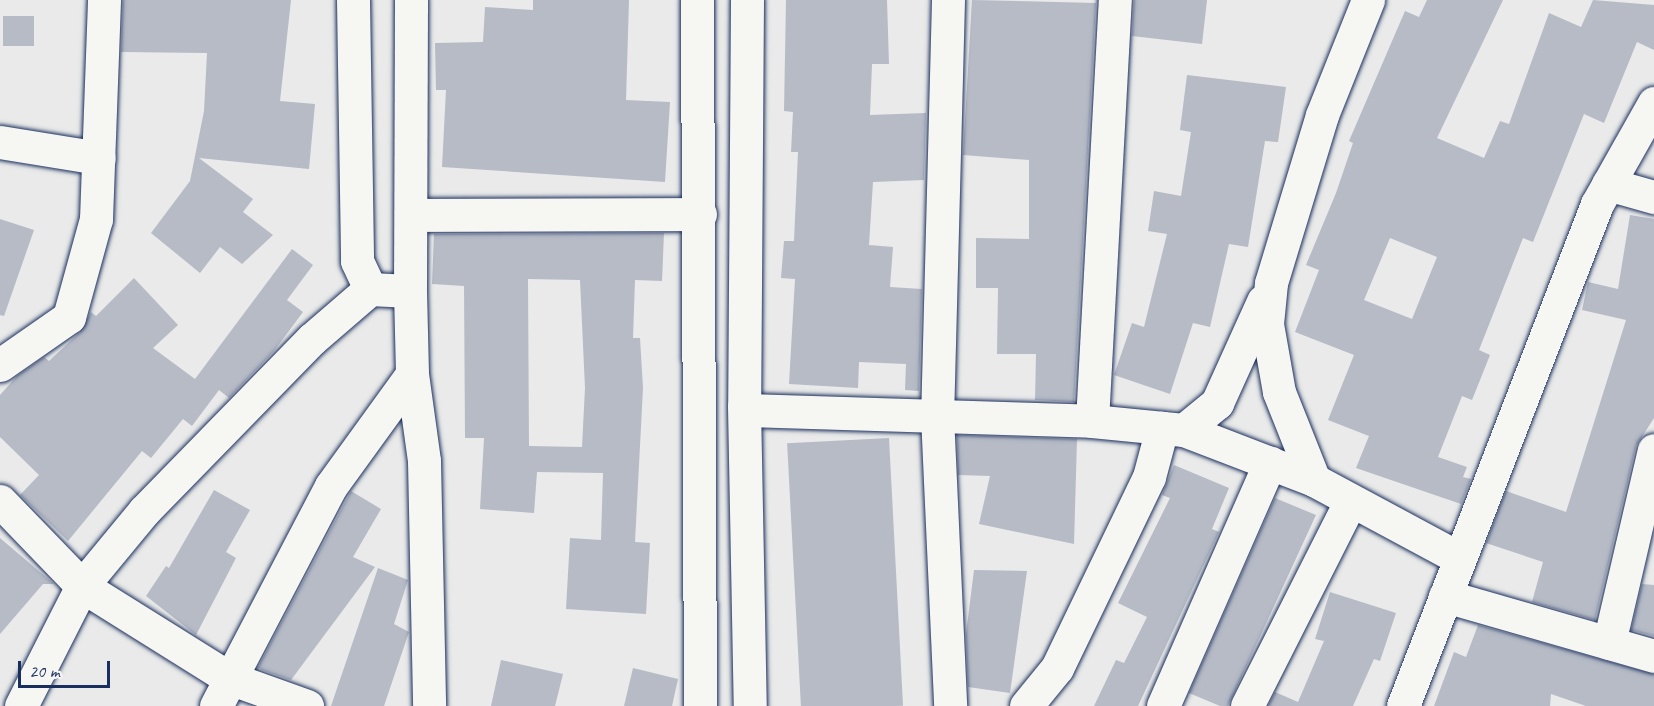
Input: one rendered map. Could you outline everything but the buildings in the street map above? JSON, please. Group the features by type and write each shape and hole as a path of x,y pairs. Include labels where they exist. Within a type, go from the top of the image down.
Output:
{"street":[{"path":"0,365 69,317 96,219 104,0"},
{"path":"353,0 357,261 370,289"},
{"path":"411,0 412,374 424,461 429,706"},
{"path":"697,0 700,214 700,706"},
{"path":"747,0 750,706"},
{"path":"948,0 937,415 950,706"},
{"path":"1092,421 1115,0"},
{"path":"1026,706 1057,668 1173,429 1217,403 1233,377 1271,283 1322,115 1368,0"},
{"path":"1403,706 1459,558 1608,184 1654,103"},
{"path":"0,142 99,158"},
{"path":"1608,184 1654,197"},
{"path":"413,215 700,214"},
{"path":"1271,283 1267,324 1279,393 1314,480"},
{"path":"21,706 82,586 221,430 370,289 410,291"},
{"path":"222,692 331,486 412,374"},
{"path":"747,410 1092,421 1173,429 1270,462 1314,480 1349,504 1459,558"},
{"path":"1609,643 1654,450"},
{"path":"1163,706 1270,462"},
{"path":"0,501 82,586 222,692 307,706"},
{"path":"1247,706 1349,504"},
{"path":"1445,596 1654,656"}]}
